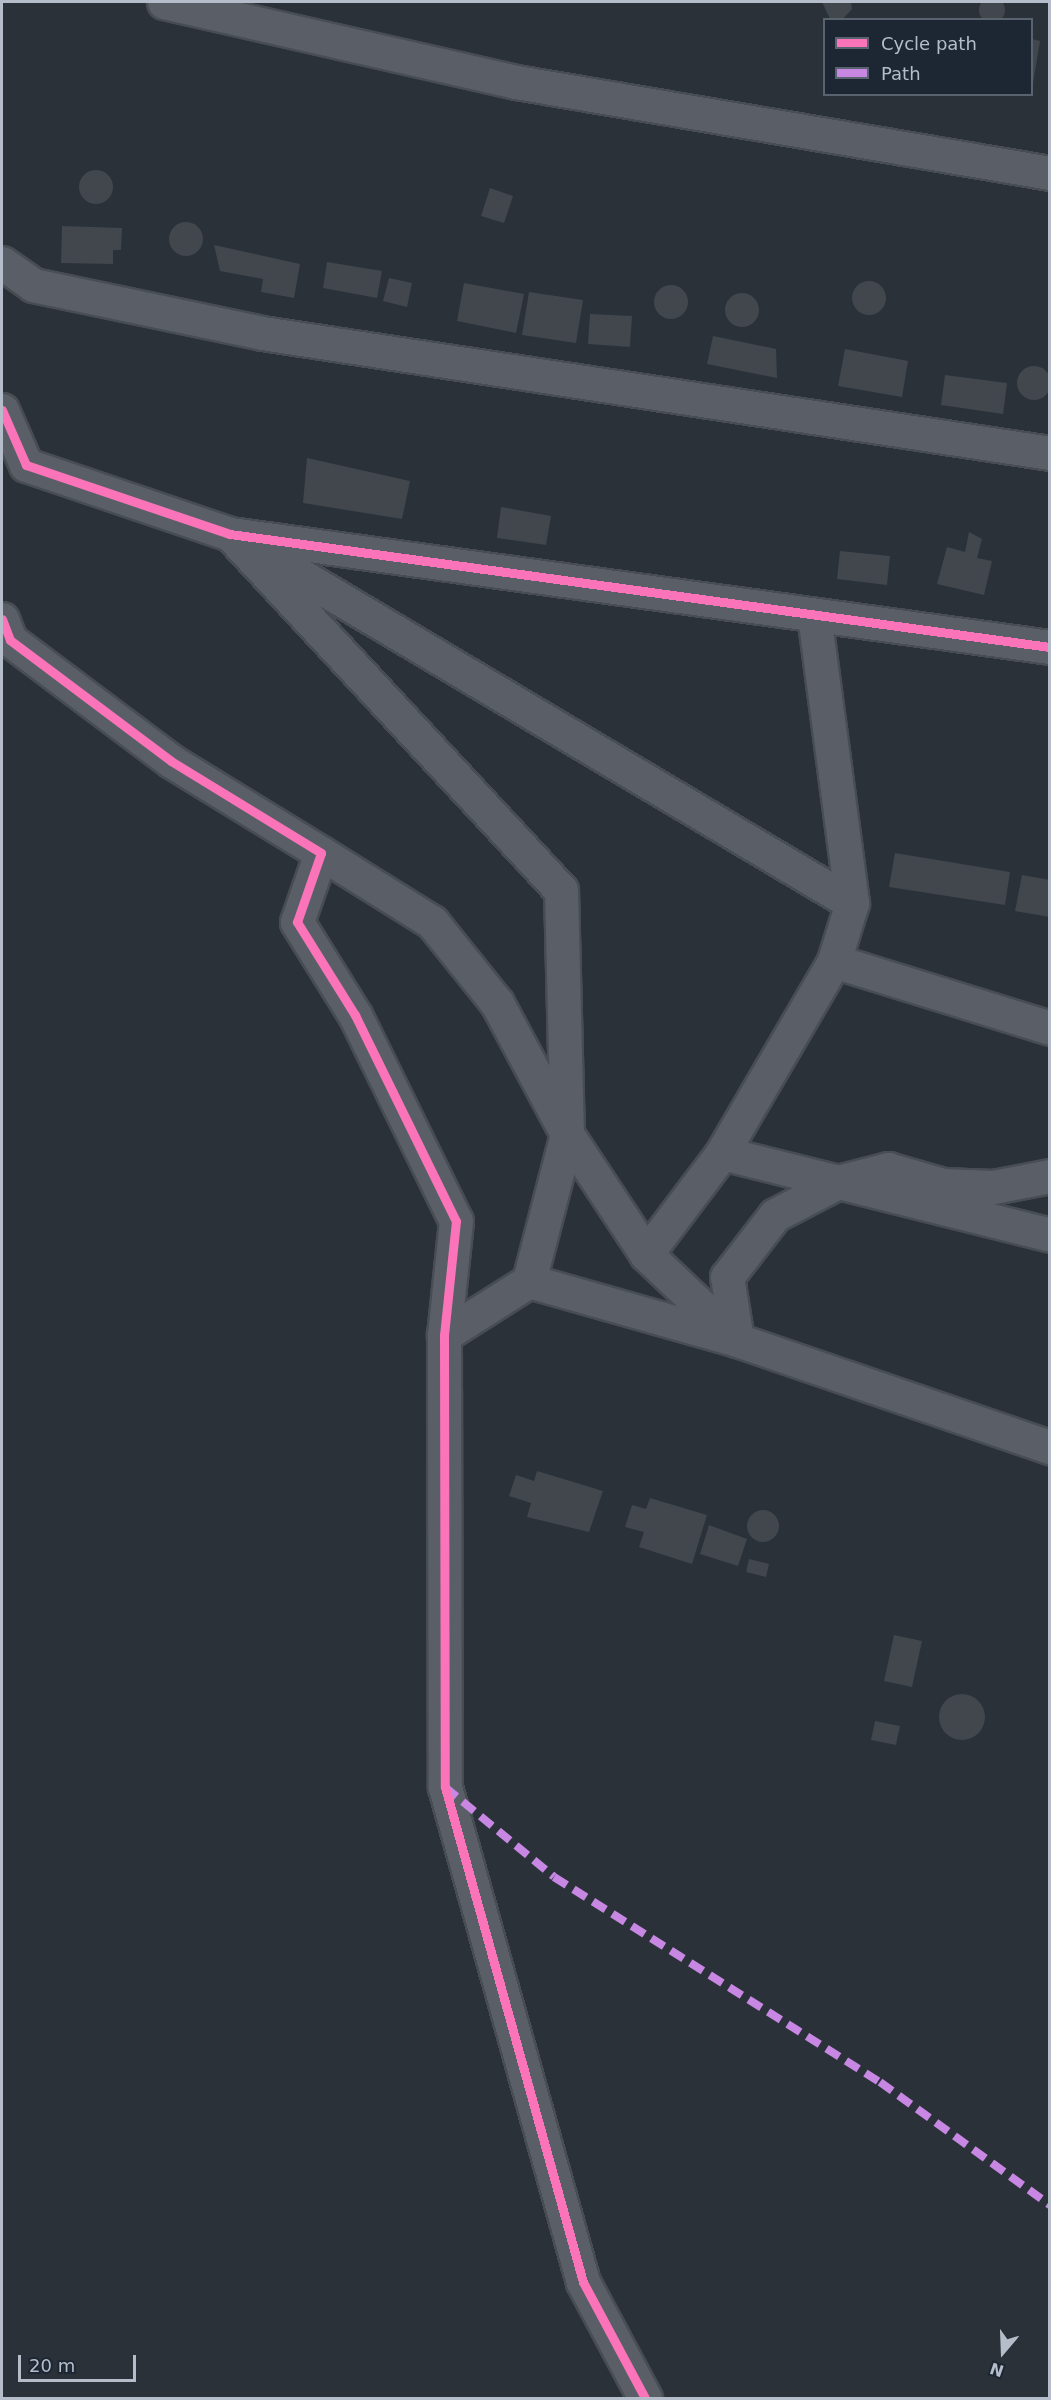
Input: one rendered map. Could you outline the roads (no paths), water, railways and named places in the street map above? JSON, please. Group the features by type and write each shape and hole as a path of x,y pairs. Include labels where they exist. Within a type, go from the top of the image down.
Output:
{"street":[{"path":"164,2 516,82 1050,172"},
{"path":"2,263 33,285 262,333 1050,453"},
{"path":"2,410 26,465 230,534 1050,647"},
{"path":"230,534 852,903"},
{"path":"230,534 561,890 567,1134 529,1281 444,1335"},
{"path":"646,1254 722,1153 834,961 852,903 814,616"},
{"path":"2,619 10,640 171,761 432,922 497,1003 567,1134 646,1254 737,1340"},
{"path":"321,852 297,922 355,1015 456,1221 444,1335 446,1786 583,2282 645,2398"},
{"path":"834,961 1050,1028"},
{"path":"722,1153 1050,1235"},
{"path":"737,1340 727,1277 775,1215 838,1182 888,1169 943,1185 993,1187 1050,1176"},
{"path":"529,1281 737,1340 1049,1447"}]}
